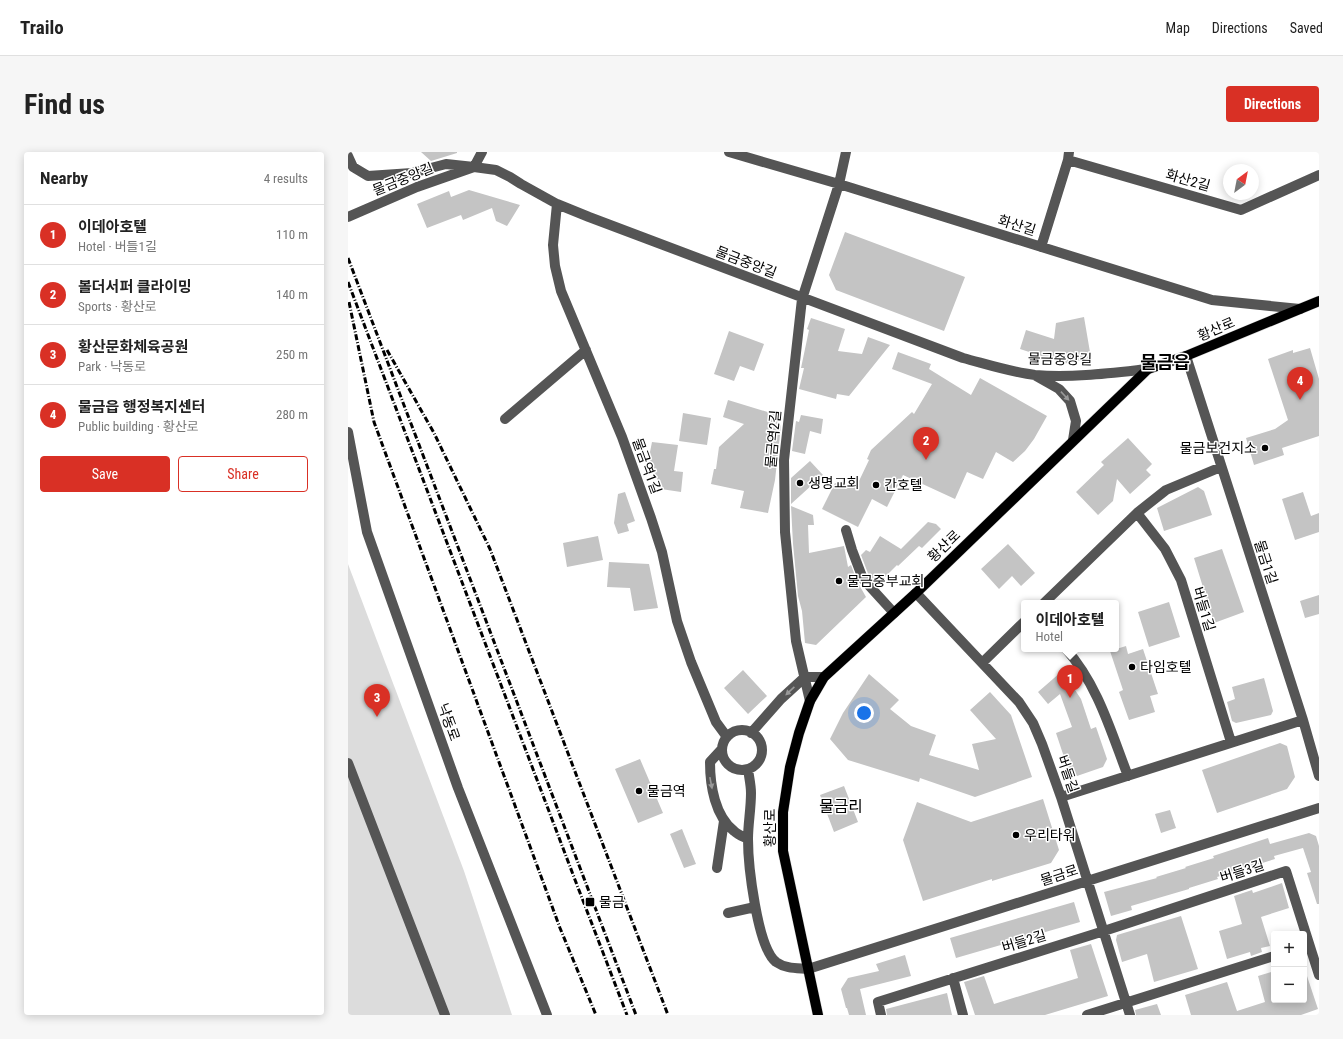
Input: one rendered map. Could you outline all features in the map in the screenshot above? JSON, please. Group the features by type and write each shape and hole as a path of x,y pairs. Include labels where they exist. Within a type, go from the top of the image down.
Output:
{"main road":[{"name":"황산로","path":"818,1015 783,851 783,812 790,767 799,733 810,701 824,677 916,593 1148,369 1186,356 1319,301"}],"street":[{"path":"348,156 353,167 368,176 412,173 446,164 474,166 482,152"},
{"name":"화산길","path":"729,152 839,184 1212,300 1300,309"},
{"name":"물금역2길","path":"810,701 795,633 785,532 784,460 802,298 839,184 846,152"},
{"path":"1041,247 1068,156"},
{"name":"화산2길","path":"1068,156 1241,210 1319,175"},
{"name":"물금중앙길","path":"348,217 417,187 474,166 496,170 557,204 626,232 963,358 1012,371 1056,376 1086,375 1148,369"},
{"name":"물금역1길","path":"557,204 553,245 555,266 562,291 622,437 651,518 662,552 677,621 691,662 716,722 727,737"},
{"path":"505,419 586,350"},
{"name":"물금1길","path":"1186,356 1303,720 1319,776"},
{"path":"1033,374 1059,389 1070,401 1076,421 1073,440"},
{"name":"낙동로","path":"348,432 367,532 458,788 547,1015"},
{"path":"1047,600 1137,513 1166,490 1221,467"},
{"name":"버들1길","path":"1137,513 1165,549 1181,580 1231,742"},
{"path":"846,530 863,580 894,613"},
{"name":"버들길","path":"916,593 1019,702 1033,723 1061,797 1130,1015"},
{"path":"982,663 1021,625"},
{"path":"1068,652 1084,673 1098,699 1128,776"},
{"path":"751,732 781,699 805,677 824,677"},
{"path":"1061,797 1303,720"},
{"path":"722,749 722,755 729,766 735,769 748,769 754,766 761,755 760,742 751,732 738,730 727,737 722,749 710,762 710,778 715,800 724,821 735,832 748,839"},
{"path":"348,763 445,1015"},
{"path":"748,769 751,793 748,839 755,907 764,940 770,954 776,961 786,968 808,969"},
{"name":"물금로","path":"808,969 1319,808"},
{"path":"717,868 724,821"},
{"name":"버들3길","path":"1104,931 1286,871 1303,931"},
{"path":"728,913 755,907"},
{"name":"버들2길","path":"881,1015 878,1002 1104,931"},
{"name":"버들3길","path":"1307,946 1319,975"},
{"path":"1086,1015 1271,957"},
{"path":"953,978 963,1015"}],"shaded area":[{"path":"348,564 464,871 512,1015 348,1015"}],"building":[{"path":"421,152 457,152 457,153 431,161"},
{"path":"469,190 520,205 507,226 496,221 492,208 463,220 461,215 427,228 417,204 449,191 451,197"},
{"path":"845,232 965,277 944,331 836,290 829,275"},
{"path":"1084,317 1091,358 1058,365 1057,361 1020,349 1026,330 1054,339 1056,323"},
{"path":"811,318 845,329 838,351 862,354 868,337 890,345 849,396 837,394 836,399 799,389 804,368 801,368 809,330 807,329"},
{"path":"729,331 764,344 754,371 740,366 734,381 714,374"},
{"path":"1310,348 1319,379 1319,436 1282,448 1284,455 1254,465 1246,438 1275,429 1288,420 1268,359 1293,350 1293,353"},
{"path":"898,352 931,364 929,369 971,395 980,378 1047,416 1034,439 1025,451 1013,462 996,452 983,479 967,472 955,499 903,475 887,507 872,499 858,527 822,509 835,483 846,489 851,477 859,481 869,460 867,459 871,450 912,412 914,414 932,384 892,369"},
{"path":"728,400 774,414 781,426 775,480 768,513 740,508 744,491 711,484 714,469 716,469 719,447 744,424 723,417"},
{"path":"683,413 711,418 707,445 679,441"},
{"path":"801,415 823,419 821,434 810,431 805,454 792,451 796,421 799,422"},
{"path":"1128,438 1152,464 1146,470 1151,475 1130,494 1117,479 1113,501 1098,515 1076,492 1104,465 1101,462"},
{"path":"652,442 678,445 674,471 683,472 681,492 661,489 649,457"},
{"path":"810,461 823,475 791,504 791,478"},
{"path":"1198,487 1204,491 1212,515 1164,531 1157,508"},
{"path":"625,492 635,521 627,524 629,531 618,534 614,523 618,494"},
{"path":"1303,492 1311,516 1319,513 1319,532 1295,540 1282,499"},
{"path":"791,506 813,515 814,525 808,525 809,553 844,546 848,567 851,565 857,581 866,597 816,645 805,643 802,611 798,596"},
{"path":"928,522 936,524 941,529 922,548 919,546 898,566 897,565 877,585 869,576 861,555 866,550 870,552 880,536 901,549"},
{"path":"598,536 603,560 567,567 563,543"},
{"path":"1008,544 1035,573 1021,586 1012,576 999,589 981,569"},
{"path":"1222,549 1244,612 1214,623 1194,558"},
{"path":"609,562 649,564 658,608 634,611 630,588 607,587"},
{"path":"1319,595 1319,614 1305,618 1300,601"},
{"path":"1169,602 1180,637 1149,647 1138,612"},
{"path":"1126,646 1128,654 1143,649 1158,694 1150,696 1155,712 1129,720 1119,692 1123,690 1110,652 1119,652 1119,648"},
{"path":"743,670 767,696 748,714 724,688"},
{"path":"1061,672 1081,699 1091,729 1096,727 1107,759 1103,767 1077,776 1069,772 1056,733 1072,727 1060,694 1048,704 1038,692"},
{"path":"869,674 899,700 890,709 911,726 936,735 929,755 979,770 972,744 996,739 970,710 990,692 1011,715 1032,777 975,797 920,778 919,782 848,760 830,739 843,713"},
{"path":"1264,678 1273,711 1271,715 1236,723 1232,721 1227,702 1235,699 1232,687"},
{"path":"1280,743 1287,746 1295,777 1287,789 1217,813 1202,770"},
{"name":"물금역","path":"640,759 663,813 638,823 615,769"},
{"path":"844,786 858,822 834,832 820,795"},
{"path":"1043,799 1059,850 1051,863 992,881 992,879 923,901 903,840 917,802 971,822"},
{"path":"1170,810 1176,828 1161,833 1155,814"},
{"path":"682,829 696,864 684,868 670,834"},
{"path":"1309,833 1316,836 1319,846 1319,904 1317,904 1307,873 1311,872 1303,848 1274,856 1275,859 1217,877 1218,879 1189,889 1131,906 1132,910 1111,916 1104,892 1157,878 1156,877 1214,858 1213,856 1268,838 1270,844"},
{"path":"1282,883 1289,908 1261,917 1270,946 1261,948 1262,952 1251,956 1250,952 1227,959 1219,931 1242,924 1234,896 1252,890 1253,893"},
{"path":"1074,902 1080,922 956,958 950,938"},
{"path":"1181,916 1198,969 1154,982 1147,954 1122,962 1116,940 1117,935"},
{"path":"1091,944 1108,996 1045,1015 975,1015 964,982 984,976 994,1004 1078,978 1070,950"},
{"path":"905,955 911,976 860,989 866,1015 849,1015 841,989 848,978 879,971 876,964"},
{"path":"1271,972 1271,1003 1307,1003 1307,976 1318,1009 1301,1015 1191,1015 1185,995 1227,982 1237,1011 1265,1002 1258,976"},
{"path":"947,993 952,1015 887,1015 886,1009"},
{"path":"1157,1004 1161,1015 1136,1015 1135,1010"}],"railway":[{"path":"348,258 636,1015"},
{"path":"348,282 627,1015"},
{"path":"349,302 374,422 560,928 596,1015"},
{"path":"387,350 434,433 490,549 668,1015"}],"place":[{"name":"물금읍 행정복지센터","path":"1300,400"},
{"name":"물금보건지소","path":"1265,448"},
{"name":"볼더서퍼 클라이밍","path":"926,460"},
{"name":"생명교회","path":"800,483"},
{"name":"칸호텔","path":"876,485"},
{"name":"물금중부교회","path":"839,581"},
{"name":"타임호텔","path":"1132,667"},
{"name":"이데아호텔","path":"1070,698"},
{"name":"황산문화체육공원","path":"377,717"},
{"name":"물금역","path":"639,791"},
{"name":"우리타워","path":"1016,835"},
{"name":"물금","path":"590,902"}],"district":[{"name":"물금읍","path":"1165,363"},
{"name":"물금리","path":"841,806"}]}
